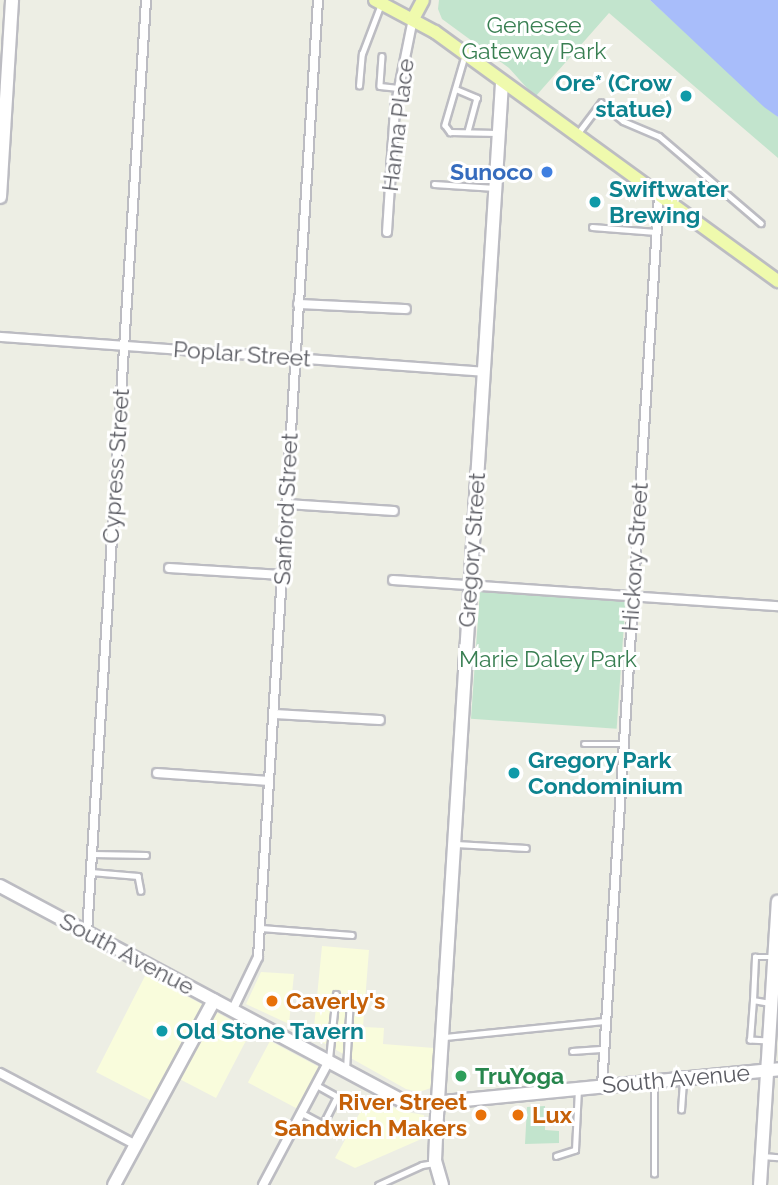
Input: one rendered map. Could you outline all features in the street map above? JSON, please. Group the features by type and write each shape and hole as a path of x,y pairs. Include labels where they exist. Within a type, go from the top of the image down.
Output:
{"main road":[{"path":"413,19 423,0"},
{"path":"380,1 413,19 465,55 778,281"}],"street":[{"path":"0,197 12,0"},
{"name":"Cypress Street","path":"87,933 146,0"},
{"name":"Sanford Street","path":"232,1011 256,965 260,928 318,0"},
{"name":"Hanna Place","path":"387,232 399,88 413,19"},
{"name":"Gregory Street","path":"439,1184 435,1163 502,83"},
{"name":"Hickory Street","path":"603,1086 659,196"},
{"path":"298,304 406,309"},
{"name":"Poplar Street","path":"0,337 484,372"},
{"path":"287,504 394,511"},
{"path":"169,568 282,575"},
{"path":"393,580 778,606"},
{"path":"274,714 380,720"},
{"path":"157,773 269,780"},
{"name":"South Avenue","path":"0,886 328,1063 404,1102 416,1105 773,1070"},
{"path":"760,1185 773,1070 769,1041 774,1006 778,902"},
{"path":"114,1185 214,1000"},
{"path":"263,1185 328,1063"},
{"path":"0,1073 136,1145"}],"lane":[{"path":"359,86 362,54 380,1"},
{"path":"465,55 446,125 450,132 500,133"},
{"path":"382,56 380,86 399,88"},
{"path":"456,89 477,99 468,132"},
{"path":"575,136 601,103 623,121 659,136 761,223"},
{"path":"434,184 496,188"},
{"path":"592,227 656,232"},
{"path":"584,744 623,744"},
{"path":"456,844 526,848"},
{"path":"92,854 146,855"},
{"path":"90,872 138,876 141,891"},
{"path":"260,928 352,935"},
{"path":"769,1041 750,1041 755,957 775,957"},
{"path":"328,1063 336,993"},
{"path":"346,1072 350,998"},
{"path":"753,1000 774,1006"},
{"path":"444,1037 606,1021"},
{"path":"572,1051 605,1049"},
{"path":"681,1110 683,1078"},
{"path":"654,1081 654,1174"},
{"path":"302,1113 323,1124 337,1097 316,1086"},
{"path":"556,1156 575,1150 578,1088"},
{"path":"762,1156 778,1157"},
{"path":"378,1185 422,1165 435,1163"}],"shaded area":[{"path":"322,946 369,950 363,1027 384,1028 383,1044 434,1048 431,1088 419,1092 406,1089 313,1037"},
{"path":"261,972 294,974 289,1024 246,1004"},
{"path":"146,974 251,1031 216,1098 168,1073 152,1101 96,1072"},
{"path":"270,1041 320,1068 298,1109 248,1082"},
{"path":"369,1096 401,1111 424,1115 426,1137 355,1168 335,1158"}],"green space":[{"name":"Genesee Gateway Park","path":"439,0 650,0 778,117 778,158 609,13 535,97 509,68 442,19 438,9"},
{"name":"Marie Daley Park","path":"480,590 626,600 617,729 471,719"},
{"path":"545,1106 545,1130 559,1131 559,1143 525,1144 527,1107"}],"water":[{"path":"650,0 778,0 778,117 764,107"}],"place":[{"name":"Ore* (Crow statue)","path":"686,96"},
{"name":"Sunoco","path":"547,172"},
{"name":"Swiftwater Brewing","path":"595,202"},
{"name":"Gregory Park Condominium","path":"514,773"},
{"name":"Caverly's","path":"272,1001"},
{"name":"Old Stone Tavern","path":"162,1031"},
{"name":"TruYoga","path":"461,1076"},
{"name":"River Street Sandwich Makers","path":"481,1115"},
{"name":"Lux","path":"518,1115"}]}
